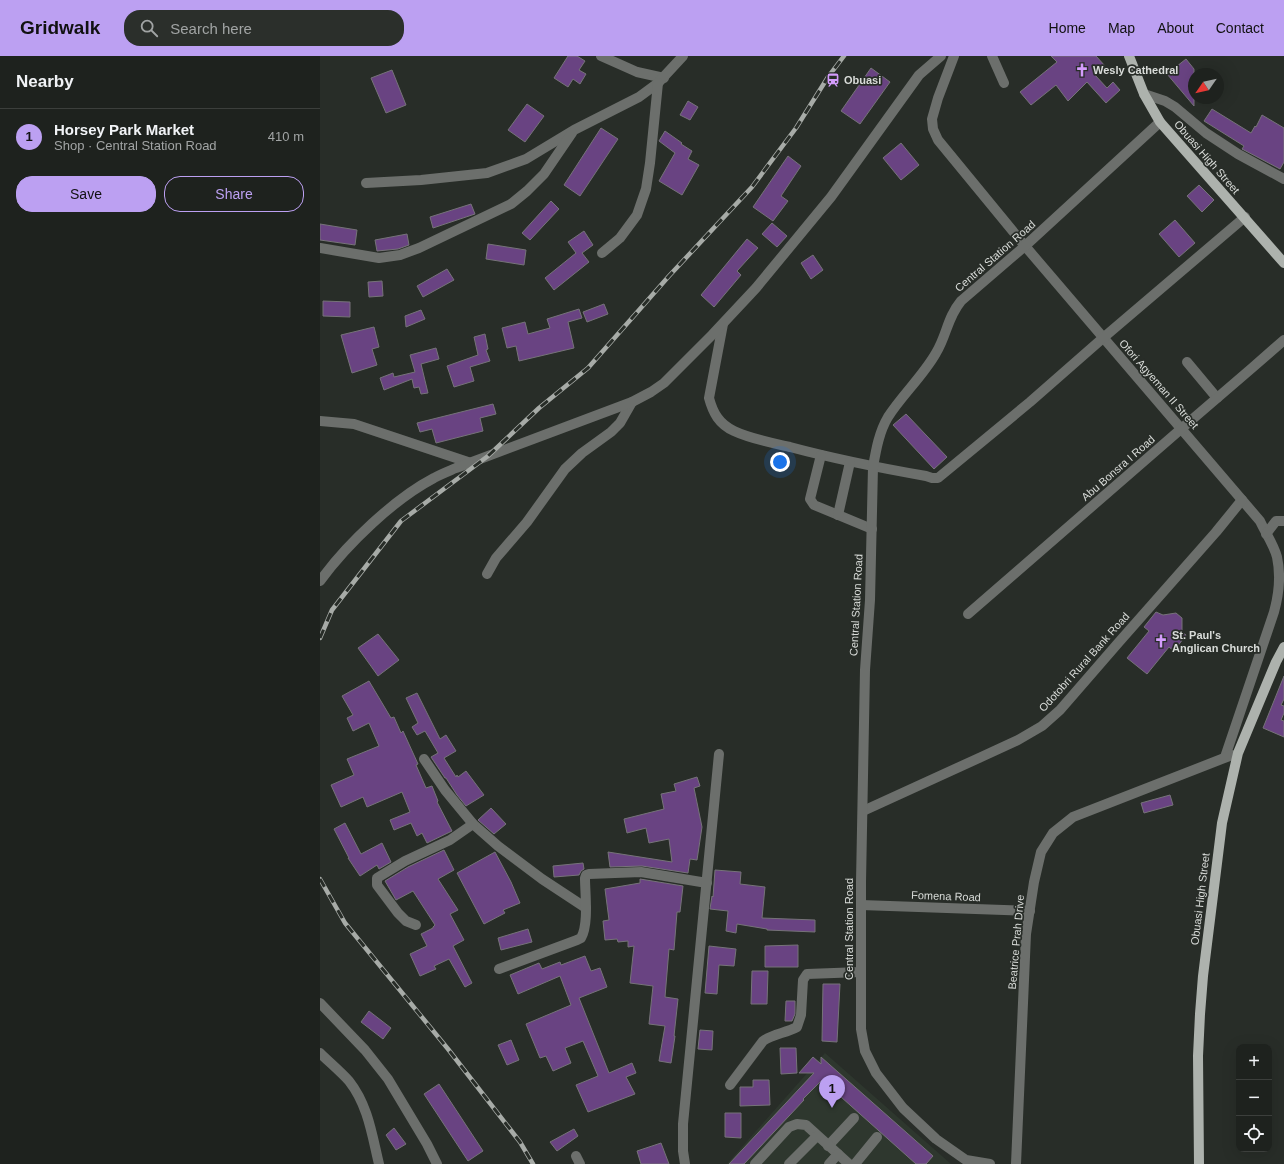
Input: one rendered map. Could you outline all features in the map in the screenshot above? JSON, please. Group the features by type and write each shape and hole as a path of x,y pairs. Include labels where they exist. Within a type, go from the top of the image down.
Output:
{"main road":[{"name":"Obuasi High Street","path":"1129,56 1144,94 1160,122 1284,263"},
{"name":"Obuasi High Street","path":"1199,1164 1198,1056 1203,976 1222,823 1238,753 1276,662 1284,647"}],"street":[{"path":"601,56 661,80"},
{"path":"366,183 421,180 487,173 526,158 574,130 639,97 661,80 683,56"},
{"path":"320,581 342,554 379,517 433,478 471,462 632,402 651,392 664,382 723,324 756,288 831,196 919,75 941,56"},
{"name":"Ofori Agyeman II Street","path":"954,56 938,98 932,119 933,129 938,140 1025,246 1260,521 1280,557 1279,594 1226,756"},
{"path":"992,56 1004,83"},
{"path":"602,253 620,238 637,215 646,189 661,80"},
{"path":"1144,94 1170,104 1206,133 1238,154 1284,179"},
{"name":"Central Station Road","path":"965,1162 936,1139 903,1108 876,1073 865,1051 860,1029 865,670 870,600 873,467 876,447 888,417 935,355 942,343 950,317 961,301 1025,246 1160,122"},
{"path":"320,248 379,258 400,255 472,224 511,204 527,191 544,174 574,130"},
{"path":"723,324 709,398 712,411 719,420 733,431 780,445 850,462 938,478 1030,402 1245,217"},
{"name":"Abu Bonsra I Road","path":"968,614 1284,340"},
{"path":"1187,362 1217,398"},
{"path":"487,574 496,558 527,522 565,469 582,453 611,432 620,423 632,402"},
{"path":"320,420 354,424 471,462"},
{"path":"821,455 810,499 814,505 872,529"},
{"path":"838,516 850,462"},
{"name":"Odotobri Rural Bank Road","path":"863,811 1018,740 1042,726 1060,710 1216,532 1242,500"},
{"path":"1266,534 1276,522 1284,521"},
{"name":"Beatrice Prah Drive","path":"1016,1164 1026,942 1034,882 1041,852 1053,833 1073,816 1226,756 1238,753"},
{"path":"685,1164 683,1151 684,1124 719,754"},
{"path":"424,760 445,790 473,824 498,846 542,879 586,908"},
{"path":"416,925 406,921 398,913 377,885 377,878 405,861 450,840 473,824"},
{"path":"498,969 581,938 586,908 585,878 589,874 641,872 707,883"},
{"name":"Fomena Road","path":"861,905 1030,911"},
{"path":"730,1085 763,1041 769,1037 797,1027 801,1015 803,980 807,974 861,972"},
{"path":"320,1003 365,1050 388,1079 427,1144 437,1164"},
{"path":"320,1053 348,1081 357,1093 365,1109 371,1127 379,1164"},
{"path":"828,1146 854,1118"},
{"path":"755,1164 789,1126 797,1124 806,1126 849,1164"},
{"path":"789,1164 817,1136"},
{"path":"856,1164 877,1137"},
{"path":"829,1164 838,1154"},
{"path":"965,1162 990,1164"}],"shaded area":[{"path":"825,1053 951,1164 727,1164"}],"building":[{"path":"568,56 577,56 585,61 579,70 586,74 580,84 573,79 568,87 554,78"},
{"path":"1051,56 1096,56 1105,66 1095,75 1107,88 1113,82 1120,90 1106,103 1087,82 1068,101 1056,85 1031,105 1020,92 1057,62"},
{"path":"1186,59 1193,68 1188,68 1188,99 1167,74"},
{"path":"871,68 890,82 860,124 841,111"},
{"path":"392,70 406,105 386,113 371,78"},
{"path":"688,101 698,107 690,120 680,115"},
{"path":"527,104 544,116 525,142 508,130"},
{"path":"1212,109 1251,133 1262,115 1284,128 1284,162 1280,169 1242,149 1244,146 1204,121"},
{"path":"601,128 618,139 580,196 564,185"},
{"path":"665,131 692,151 688,159 699,165 682,195 659,181 675,153 659,141"},
{"path":"901,143 919,165 901,180 883,158"},
{"path":"788,156 801,166 781,196 788,201 773,221 753,207"},
{"path":"1199,185 1214,200 1202,212 1187,196"},
{"path":"551,201 559,209 530,240 522,233"},
{"path":"471,204 475,214 433,228 430,217"},
{"path":"1175,220 1195,243 1179,257 1159,234"},
{"path":"772,223 787,236 777,247 762,234"},
{"path":"320,224 357,230 355,245 320,240"},
{"path":"584,231 593,245 582,253 589,262 554,290 545,278 576,253 568,242"},
{"path":"407,234 409,245 398,249 377,251 375,240"},
{"path":"747,239 758,248 737,271 741,275 714,307 701,295"},
{"path":"488,244 526,250 524,265 486,259"},
{"path":"813,255 823,270 811,279 801,263"},
{"path":"447,269 454,280 423,297 417,286"},
{"path":"382,281 383,296 369,297 368,282"},
{"path":"323,301 350,302 350,317 323,316"},
{"path":"604,304 608,314 587,322 583,312"},
{"path":"579,309 582,318 568,322 574,348 519,361 516,346 507,348 502,328 525,322 528,334 550,328 547,319"},
{"path":"421,310 425,319 406,327 405,316"},
{"path":"374,327 379,347 372,349 377,365 352,373 341,335"},
{"path":"485,334 488,349 486,350 490,361 470,367 474,381 454,387 447,366 478,355 474,337"},
{"path":"436,348 439,359 421,364 428,393 421,394 419,387 414,388 412,379 384,390 380,378 393,373 394,377 415,372 410,355"},
{"path":"493,404 496,414 480,418 483,431 436,443 432,429 420,432 417,423"},
{"path":"906,414 947,457 934,469 893,425"},
{"name":"St. Paul's Anglican Church","path":"1156,612 1163,615 1176,613 1182,618 1182,632 1186,635 1174,651 1169,647 1147,674 1127,658 1149,631 1144,627"},
{"path":"378,634 399,660 378,676 358,648"},
{"path":"1284,676 1284,699 1281,705 1284,706 1284,713 1281,720 1284,721 1284,737 1263,728"},
{"path":"369,681 391,718 394,717 401,733 403,731 418,764 416,765 426,788 432,786 438,801 437,802 452,831 427,843 422,833 417,836 411,823 394,830 390,820 410,812 402,792 367,807 363,797 341,807 331,785 354,775 347,759 379,746 369,723 353,731 347,718 353,715 342,696"},
{"path":"417,693 440,739 446,735 456,751 444,758 456,777 457,775 458,777 466,771 484,795 466,806 431,757 438,753 425,731 417,735 412,727 418,723 406,698"},
{"path":"697,777 700,786 694,788 702,827 697,860 690,859 688,873 642,866 610,867 608,852 672,862 669,839 649,843 646,828 627,833 624,819 664,809 661,794 676,791 674,784"},
{"path":"1170,795 1173,805 1144,813 1141,803"},
{"path":"491,808 506,824 494,834 478,820"},
{"path":"345,823 361,854 382,843 391,862 379,869 377,865 360,876 348,858 334,829"},
{"path":"444,850 454,870 438,879 458,910 450,914 464,940 453,946 472,983 465,987 449,959 434,966 436,969 420,976 410,954 427,946 421,934 433,928 435,925 413,891 396,900 385,881 408,867"},
{"path":"495,852 520,903 503,910 505,913 484,924 457,873"},
{"path":"583,863 584,869 579,875 554,877 553,866"},
{"path":"715,870 741,872 740,884 765,887 762,918 815,920 815,932 767,930 737,924 736,933 726,931 728,911 710,909 712,896 713,897"},
{"path":"640,879 683,886 680,912 677,912 674,950 669,949 665,997 678,999 671,1063 659,1061 665,1026 649,1024 653,986 630,983 634,946 628,947 628,941 618,942 617,939 605,940 603,921 609,920 605,889 640,883"},
{"path":"528,929 532,942 501,950 498,938"},
{"path":"798,945 798,967 765,967 765,946"},
{"path":"709,946 736,949 734,966 719,965 717,994 705,993"},
{"path":"585,956 591,971 600,968 607,987 579,998 609,1073 632,1063 636,1073 626,1077 635,1094 588,1112 576,1085 598,1076 583,1041 565,1048 571,1063 553,1071 546,1056 540,1058 526,1024 571,1005 560,976 518,994 510,975 539,963 542,969 560,962 561,965"},
{"path":"752,971 768,971 767,1004 751,1004"},
{"path":"823,984 840,984 837,1042 822,1041"},
{"path":"786,1001 795,1001 795,1014 792,1021 785,1021"},
{"path":"369,1011 391,1028 383,1039 361,1022"},
{"path":"700,1030 713,1031 712,1050 698,1049"},
{"path":"511,1040 519,1060 507,1065 498,1045"},
{"path":"780,1048 796,1048 797,1073 781,1074"},
{"path":"813,1057 821,1064 821,1057 933,1156 926,1164 916,1164 822,1080 744,1164 729,1164 814,1073 799,1073"},
{"path":"753,1080 769,1080 770,1105 740,1106 740,1087 753,1087"},
{"path":"439,1084 483,1151 468,1161 424,1094"},
{"path":"725,1113 741,1113 741,1138 725,1137"},
{"path":"394,1128 406,1144 396,1150 386,1135"},
{"path":"574,1129 578,1136 557,1151 550,1142"},
{"path":"661,1143 669,1164 641,1164 637,1151"}],"railway":[{"path":"320,638 332,610 401,521 488,456 539,408 588,368 669,276 752,187 796,128 828,77 844,56"},
{"path":"320,879 345,923 448,1049 520,1142 533,1164"}],"place":[{"name":"Wesly Cathedral","path":"1082,70"},
{"name":"Obuasi","path":"833,80"},
{"name":"St. Paul's Anglican Church","path":"1161,641"},
{"name":"Horsey Park Market","path":"832,1108"}]}
